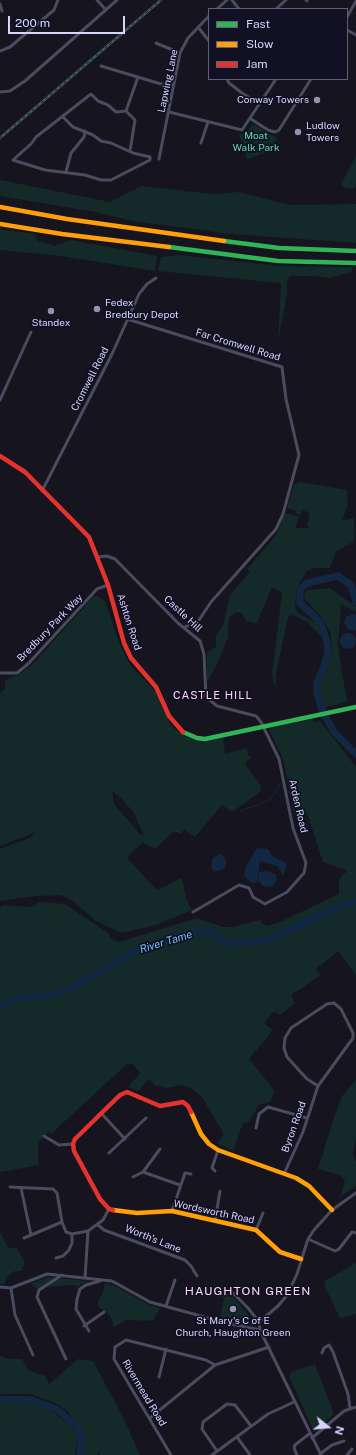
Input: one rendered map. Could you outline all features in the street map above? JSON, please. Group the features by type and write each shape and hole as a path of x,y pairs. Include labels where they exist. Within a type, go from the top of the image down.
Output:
{"main road":[{"path":"0,207 67,219"},
{"path":"0,210 279,248 356,251"},
{"path":"0,224 62,234 278,261 356,263"},
{"name":"Ashton Road","path":"0,456 25,472 42,491 84,532 98,557 108,585 124,643 131,658 156,687 169,716 178,728 190,736 205,739 316,714 356,707"},
{"path":"109,1209 100,1199 74,1152 73,1144 75,1139 101,1113 120,1095 127,1092 135,1094 160,1106 183,1102 188,1106 201,1134 209,1144 218,1150 284,1174 309,1186 332,1210"},
{"name":"Wordsworth Road","path":"109,1209 137,1212 172,1211 256,1230 280,1252 301,1259"}],"street":[{"path":"0,51 10,46 54,10 58,0"},
{"path":"97,0 106,10"},
{"path":"0,92 10,91 25,81 117,0"},
{"path":"218,8 227,0"},
{"path":"232,0 238,8"},
{"path":"277,8 286,0"},
{"path":"348,15 356,1"},
{"path":"0,4 2,12"},
{"name":"Lapwing Lane","path":"160,159 180,53 188,38 208,17"},
{"path":"198,27 208,40"},
{"path":"156,43 180,53"},
{"path":"101,66 173,85"},
{"path":"126,111 138,77"},
{"path":"228,80 229,83 242,93 260,104"},
{"path":"169,112 242,130 251,119 275,80"},
{"path":"251,119 268,130 275,132 279,130 310,80"},
{"path":"63,117 73,127 85,131 101,141 150,157 150,160 111,180 101,180 66,172 36,168 13,160 31,144 36,137 91,94 98,101 108,105 116,112 126,111"},
{"path":"126,111 135,120 130,151"},
{"path":"201,143 208,122"},
{"path":"66,172 71,152 84,137 85,131"},
{"name":"Cromwell Road","path":"42,491 112,354 139,294 147,284 156,278"},
{"name":"Far Cromwell Road","path":"127,319 282,367 287,406 299,455 283,514 276,530 211,602 199,620 185,627"},
{"path":"0,400 31,332"},
{"name":"Castle Hill","path":"98,557 107,556 115,559 201,643 204,654 206,697 217,706 252,713 258,718 262,726"},
{"name":"Bredbury Park Way","path":"0,673 17,673 22,669 39,653 97,589 108,585"},
{"name":"Arden Road","path":"193,912 239,885 249,888 253,897 265,904 286,892 304,873 306,863 293,828 279,759 262,726"},
{"name":"Byron Road","path":"284,1174 307,1118 318,1086 353,1038 353,1033 341,1009 334,1003 327,1004 291,1028 284,1038 284,1048 287,1057 307,1079 318,1086"},
{"path":"256,1128 259,1114 268,1107 307,1118"},
{"path":"101,1113 125,1138"},
{"path":"109,1153 146,1118"},
{"path":"44,1136 59,1145 73,1144"},
{"path":"133,1177 143,1172 160,1149"},
{"path":"215,1171 212,1168 218,1150"},
{"path":"143,1172 180,1185"},
{"path":"172,1211 185,1173 191,1174"},
{"path":"10,1187 53,1189 57,1193 62,1222 66,1232 72,1234 88,1231 98,1225 103,1220 109,1209"},
{"path":"21,1188 31,1235"},
{"path":"215,1221 220,1193"},
{"path":"259,1322 278,1306 288,1294 293,1284 308,1239 314,1230 332,1210 356,1193"},
{"path":"256,1230 263,1213"},
{"path":"24,1238 62,1222"},
{"name":"Worth's Lane","path":"98,1225 104,1230 185,1260 197,1276"},
{"path":"85,1278 88,1231"},
{"path":"308,1239 335,1251 352,1232 356,1233"},
{"path":"56,1258 62,1256 69,1250 72,1243 72,1234"},
{"path":"0,1287 11,1288 47,1274 112,1281 150,1302 226,1323 260,1330"},
{"path":"62,1275 39,1290 37,1297 66,1359"},
{"path":"89,1331 84,1326 76,1309 77,1299 80,1289 86,1285 102,1280"},
{"path":"166,1306 174,1280"},
{"path":"11,1288 14,1315 33,1355"},
{"path":"231,1291 259,1322 260,1330 320,1454 332,1445 344,1441"},
{"path":"84,1326 104,1312"},
{"name":"Rivermead Road","path":"171,1455 114,1360 114,1350 117,1345 126,1340 206,1360 215,1365"},
{"path":"322,1353 324,1348 329,1345 348,1394 350,1408"},
{"path":"150,1418 215,1365 269,1347"},
{"path":"159,1377 166,1350"},
{"path":"212,1455 268,1414 294,1402"},
{"path":"217,1451 202,1429 203,1422 227,1404 235,1405 251,1426"},
{"path":"312,1438 350,1408 356,1407"},
{"path":"297,1455 294,1448 295,1445 309,1434"},
{"path":"237,1437 250,1455"},
{"path":"347,1455 352,1449"}],"green space":[{"name":"Moat Walk Park","path":"253,124 277,138 275,142 281,147 247,159 239,134 245,134"},
{"path":"356,156 356,184 354,189 345,188 341,184"},
{"path":"0,180 110,202 142,186 212,194 239,192 290,205 356,204 356,243 230,234 133,221 95,212 0,196"},
{"path":"0,229 34,234 38,241 55,246 71,240 157,256 155,271 61,256 0,250"},
{"path":"178,255 281,266 353,267 352,272 329,278 316,276 290,276 287,281 287,294 278,341 281,283 158,271 161,257"},
{"path":"300,482 347,490 348,504 342,521 354,518 355,537 353,542 336,551 330,568 315,568 307,571 297,587 295,607 298,613 316,623 323,635 320,635 307,622 293,615 288,617 276,673 276,690 272,675 282,592 272,587 257,623 246,621 242,613 236,612 230,617 228,624 228,638 216,666 207,682 207,652 216,647 216,635 223,625 230,595 250,572 247,569 276,535 285,513 299,517 295,528 309,528 307,525 310,513 302,510 300,515 296,513 296,511 287,508 294,485"},
{"path":"330,588 356,607 356,612 341,604 338,647 347,702 324,708 320,691 321,680 328,665 332,648 330,632 322,618 304,598 305,592 308,590"},
{"path":"97,596 105,601 119,642 130,665 155,691 170,724 176,730 190,738 223,737 225,754 247,748 248,755 251,757 245,764 261,786 260,792 232,812 222,805 195,837 184,830 180,834 174,831 155,849 143,842 133,851 127,858 157,890 182,878 186,898 192,910 156,925 122,933 96,921 73,901 61,895 36,896 0,901 0,849 30,838 36,832 0,846 0,693 5,689 5,680 18,675 32,665 93,597","holes":["112,791 121,798 134,813 144,836 140,834 114,804"]},
{"path":"313,719 314,722 320,721 356,767 356,899 346,903 349,907 356,904 356,975 338,951 316,969 321,975 291,995 295,1003 280,1015 274,1011 264,1023 273,1030 249,1059 275,1091 270,1102 259,1105 249,1122 243,1123 233,1151 217,1143 224,1134 202,1097 192,1089 183,1085 166,1088 155,1085 149,1079 138,1091 128,1087 140,1073 133,1064 127,1064 51,1134 49,1132 38,1142 39,1165 0,1172 0,907 4,905 30,907 39,902 65,904 108,933 111,938 119,942 197,918 223,927 237,927 260,920 262,924 267,926 280,922 339,894 339,879 347,871 323,862 307,813 294,815 283,759 268,727"},
{"path":"356,1080 356,1138 353,1155 356,1162 356,1186 340,1197 345,1181 340,1175 318,1169 342,1096"},
{"path":"0,1232 8,1248 17,1248 25,1262 21,1271 15,1271 9,1275 4,1284 0,1284"},
{"path":"356,1263 356,1314 340,1318 324,1285 326,1280"},
{"path":"48,1277 89,1281 78,1286 70,1285 46,1287 42,1291 30,1284"},
{"path":"105,1283 115,1286 150,1305 160,1308 153,1321 127,1320 114,1327 111,1318 99,1307 98,1301 103,1292"},
{"path":"211,1292 230,1293 256,1324 255,1326 220,1318 224,1298 210,1295"},
{"path":"0,1356 10,1359 22,1359 28,1370 45,1376 49,1384 78,1359 93,1361 123,1417 140,1455 100,1455 98,1452 97,1455 82,1455 84,1441 83,1434 69,1413 58,1404 31,1394 0,1394"},
{"path":"315,1364 334,1414 314,1432 289,1376 291,1372"},
{"path":"0,1402 35,1403 46,1406 76,1431 78,1443 75,1455 0,1455"}],"water":[{"path":"352,614 356,615 356,630 354,631 348,629 344,623 346,617"},
{"path":"345,633 351,633 356,638 354,647 351,649 345,649 340,644 340,638"},
{"path":"257,848 268,849 272,856 286,863 286,869 283,875 277,866 260,861 257,882 252,883 244,876 246,866"},
{"path":"220,854 224,856 226,861 225,868 215,872 212,869 211,864 213,858"},
{"path":"267,871 275,874 277,880 272,887 263,886 258,881 259,872"}],"waterway":[{"name":"River Tame","path":"356,602 351,585 338,576 307,583 301,588 300,603 320,622 326,638 328,652 317,683 317,694 322,710 334,732 356,754"},
{"path":"241,811 270,800 281,783"},
{"name":"River Tame","path":"0,1005 21,998 51,995 68,990 135,951 183,935 200,931 209,931 223,941 231,944 270,939 318,916 356,901"},
{"path":"352,903 356,912"},
{"name":"River Tame","path":"0,1399 31,1400 57,1409 77,1427 82,1441 80,1455"}],"railway":[{"path":"0,138 161,0"}],"traffic: fast":[{"path":"224,241 279,248 356,251"},
{"path":"169,247 278,261 356,263"},
{"path":"183,732 197,738 205,739 356,707"}],"traffic: slow":[{"path":"0,207 67,219 224,241"},
{"path":"0,224 62,234 169,247"},
{"path":"191,1112 201,1134 209,1144 218,1150 296,1178 309,1186 332,1210"},
{"path":"113,1210 137,1213 172,1211 256,1230 280,1252 301,1259"}],"traffic: jam":[{"path":"0,456 25,472 89,537 108,585 124,643 131,658 156,687 169,716 183,732"},
{"path":"113,1210 109,1209 100,1199 74,1151 73,1144 75,1139 120,1095 127,1092 160,1106 183,1102 188,1106 191,1112"}],"place":[{"name":"Conway Towers","path":"317,100"},
{"name":"Ludlow Towers","path":"298,132"},
{"name":"Fedex Bredbury Depot","path":"97,309"},
{"name":"Standex","path":"51,311"},
{"name":"St Mary's C of E Church, Haughton Green","path":"233,1309"}],"district":[{"name":"CASTLE HILL","path":"213,696"},
{"name":"HAUGHTON GREEN","path":"248,1291"}]}
